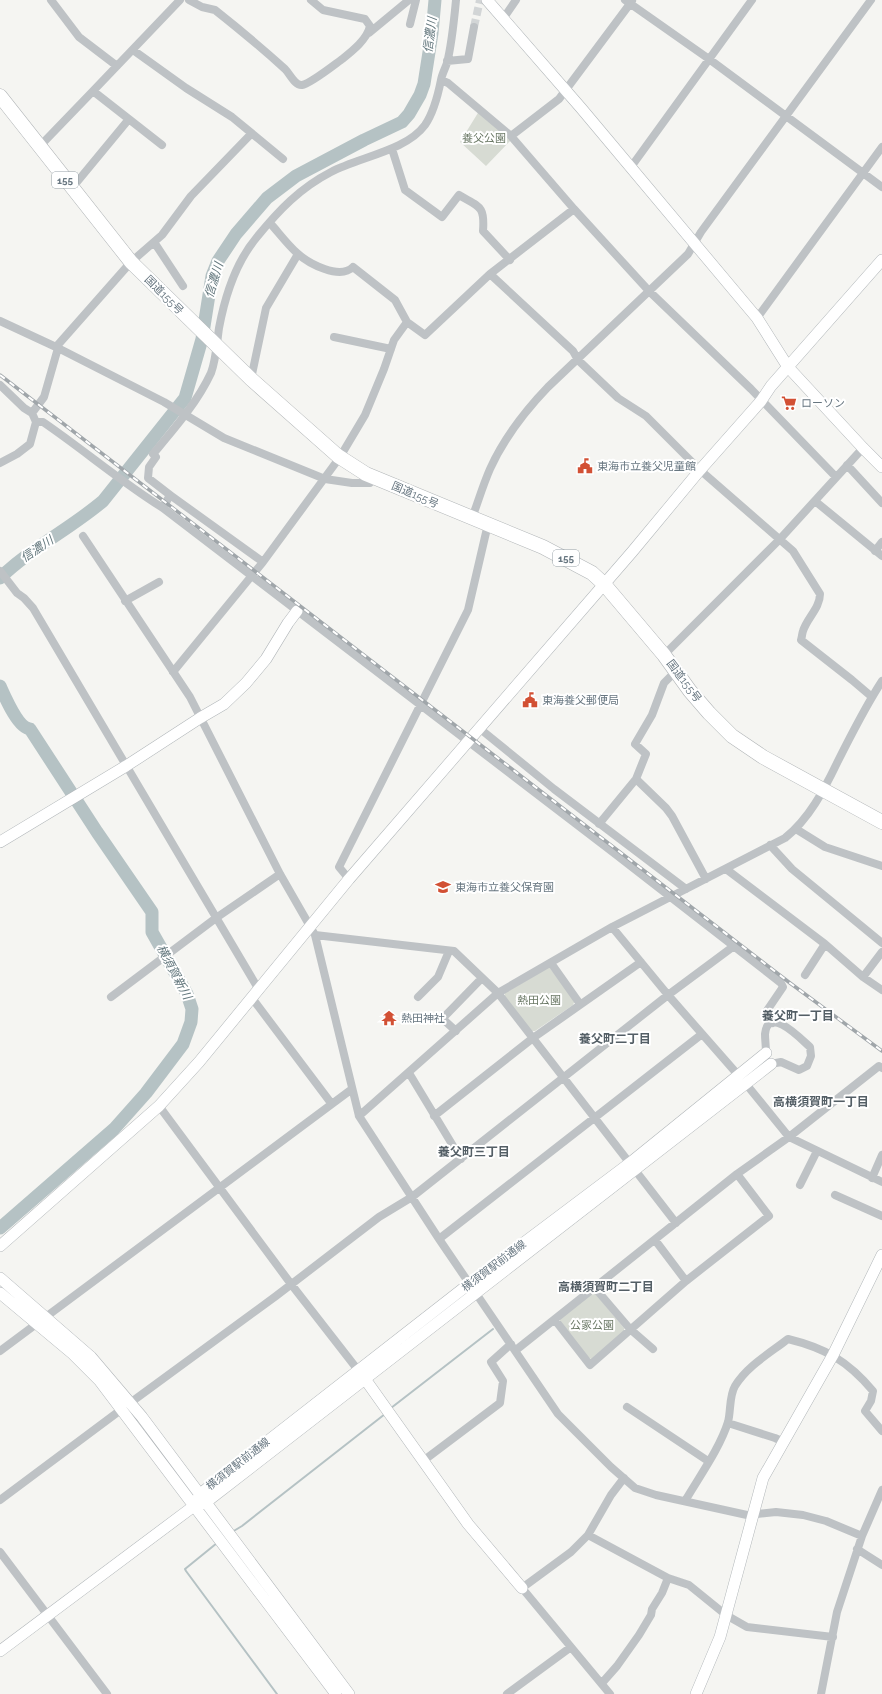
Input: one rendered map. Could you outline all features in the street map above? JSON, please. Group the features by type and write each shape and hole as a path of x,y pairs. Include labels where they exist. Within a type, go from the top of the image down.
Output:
{"highway":[{"name":"国道155号","path":"0,96 5,109 39,147 131,262 251,379 340,458 366,474 488,524 568,559 592,573 604,584 664,655 709,713 732,736 763,757 882,822"}],"street":[{"path":"53,0 79,37 117,66"},
{"path":"39,147 180,0"},
{"path":"189,0 202,7 215,10 226,18 286,70 297,84 302,85 334,65 353,50 369,33 409,0"},
{"path":"311,0 323,10 364,19 370,26 369,33"},
{"path":"410,24 416,0"},
{"path":"263,562 148,478 149,468 156,457 153,454 183,414 211,372 221,318 235,271 256,238 302,189 350,163 392,149 416,134 424,126 440,90 441,80 447,61 456,0"},
{"path":"487,0 566,90 757,318 788,367 882,467"},
{"path":"503,19 516,0"},
{"path":"631,167 752,0"},
{"path":"472,518 490,468 511,432 528,408 548,387 688,254 701,232 871,0"},
{"path":"511,136 559,99 629,1 882,187"},
{"path":"447,61 468,59 474,27"},
{"path":"133,50 186,88 232,117 283,159"},
{"path":"441,80 448,83 511,136 574,209 649,291 836,477"},
{"path":"93,91 162,145"},
{"path":"72,188 129,119"},
{"path":"32,413 44,397 57,348 131,262 162,235 191,196 251,134"},
{"path":"757,318 882,147"},
{"path":"392,149 404,190 442,217 459,195 482,209 484,215 483,231 510,260"},
{"path":"270,222 298,254 317,266 338,273 351,270 353,267 395,300 407,322 425,335 490,274 574,209"},
{"path":"154,242 183,286"},
{"path":"251,379 266,308 298,254"},
{"path":"0,1246 159,1106 199,1062 255,994 312,930 349,879 761,401 771,386 882,260"},
{"path":"490,274 573,351 578,360 618,398 646,416 700,470 793,551 820,594 816,609 802,631 801,640 872,697"},
{"path":"0,321 164,402 224,438 326,479 352,483 370,483 375,478"},
{"path":"173,672 252,576 326,479 365,415 392,349 394,340 407,322"},
{"path":"334,337 392,349"},
{"path":"0,386 24,408 32,413 36,422 30,444 17,454 0,463"},
{"path":"36,422 43,422 110,470 135,491 163,508 783,985 781,992 766,1012 773,1022"},
{"path":"664,655 780,539 863,448"},
{"path":"847,465 882,503"},
{"path":"163,508 170,495"},
{"path":"815,501 882,556"},
{"path":"349,879 339,867 468,610 488,524"},
{"path":"83,536 190,697 280,874 312,930 359,1116 472,1289 558,1414 635,1488"},
{"path":"875,551 882,542"},
{"path":"1,572 17,593 33,608 216,918 255,994 331,1103"},
{"path":"125,601 159,582"},
{"path":"0,842 126,766 224,704 246,683 266,659 297,610"},
{"path":"599,824 636,779 646,754 635,744 652,715 664,683 676,671"},
{"path":"359,1116 498,993 612,928 785,838 796,829 824,790 872,697 882,682"},
{"path":"479,728 554,790 686,889"},
{"path":"636,779 666,808 672,816 706,879"},
{"path":"796,829 825,847 882,866"},
{"path":"770,846 792,869 882,943"},
{"path":"726,869 825,944 863,977 882,990"},
{"path":"111,997 216,918 280,874"},
{"path":"612,928 668,996 742,1080 789,1137 882,1182"},
{"path":"312,930 454,951 498,993 676,1223"},
{"path":"805,975 825,944"},
{"path":"0,1500 379,1217 412,1198 563,1078 734,946"},
{"path":"418,997 438,977 449,951"},
{"path":"863,977 882,952"},
{"path":"434,1116 533,1038 641,962"},
{"path":"551,963 580,1004"},
{"path":"456,1031 445,1021 444,1017 482,978"},
{"path":"766,1053 767,1042 765,1033 768,1026 773,1022 782,1023 810,1047 811,1056 807,1066 799,1070 781,1062 771,1064"},
{"path":"439,1239 702,1034"},
{"name":"横須賀駅前通線","path":"742,1080 766,1053"},
{"name":"横須賀駅前通線","path":"0,1651 194,1506 742,1080 771,1064"},
{"path":"423,1461 500,1403 503,1381 491,1362 555,1320 737,1174 789,1137 878,1066 882,1068"},
{"path":"408,1073 461,1159"},
{"path":"0,1351 331,1103 352,1089"},
{"path":"159,1106 220,1186 291,1284 362,1375 468,1524 610,1694"},
{"path":"800,1185 816,1151"},
{"path":"872,1178 882,1155"},
{"path":"555,1320 590,1365 686,1281 769,1216 737,1174"},
{"path":"835,1195 882,1216"},
{"path":"655,1240 686,1281"},
{"path":"696,1694 720,1637 763,1478 834,1355 882,1255"},
{"path":"873,1273 882,1281"},
{"path":"0,1278 91,1357 194,1506 336,1694"},
{"path":"595,1288 630,1329 653,1349"},
{"path":"0,1293 73,1354 126,1406 203,1498 349,1694"},
{"path":"685,1501 716,1450 728,1423 734,1388 740,1378 788,1339 834,1355 852,1370 873,1392 871,1401 865,1411 882,1431"},
{"path":"627,1407 708,1461"},
{"path":"728,1423 784,1442"},
{"path":"522,1588 570,1552 588,1535 611,1495 624,1478"},
{"path":"618,1486 635,1488 656,1495 747,1515 784,1512 804,1515 826,1521 862,1536"},
{"path":"821,1694 837,1612 857,1549 882,1490"},
{"path":"588,1535 668,1578 689,1585 726,1615 747,1627 833,1637"},
{"path":"857,1549 882,1565"},
{"path":"0,1552 107,1694"},
{"path":"602,1683 617,1666 639,1635 651,1615 652,1609 662,1593 668,1578"},
{"path":"507,1694 571,1647"}],"green space":[{"name":"養父公園","path":"481,108 512,139 486,166 460,142"},
{"name":"熱田公園","path":"549,967 575,1000 573,1005 535,1031 531,1031 505,997 505,993"},
{"name":"公家公園","path":"594,1292 624,1328 624,1332 592,1359 588,1358 560,1322 560,1319"}],"waterway":[{"name":"信濃川","path":"0,578 25,557 103,501 185,398 202,339 212,276 218,261 236,234 267,198 296,176 364,140 402,122 409,114 420,95 424,84 432,33 435,0"},
{"name":"横須賀新川","path":"0,686 17,718 25,727 30,729 97,832 152,912 152,932 187,994 192,1009 191,1022 183,1044 146,1093 114,1129 0,1228"},
{"path":"391,1408 493,1329"},
{"path":"232,1532 242,1526 385,1414"},
{"path":"217,1543 185,1569 277,1694"}],"tunnel":[{"path":"474,27 480,0"}],"railway":[{"path":"0,375 790,983 882,1051"}],"place":[{"name":"ローソン","path":"789,403"},
{"name":"東海市立養父児童館","path":"585,466"},
{"name":"東海養父郵便局","path":"530,700"},
{"name":"東海市立養父保育園","path":"443,887"},
{"name":"熱田神社","path":"389,1018"}],"district":[{"name":"養父町一丁目","path":"798,1016"},
{"name":"養父町二丁目","path":"615,1039"},
{"name":"高横須賀町一丁目","path":"821,1102"},
{"name":"養父町三丁目","path":"474,1152"},
{"name":"高横須賀町二丁目","path":"606,1287"}]}
